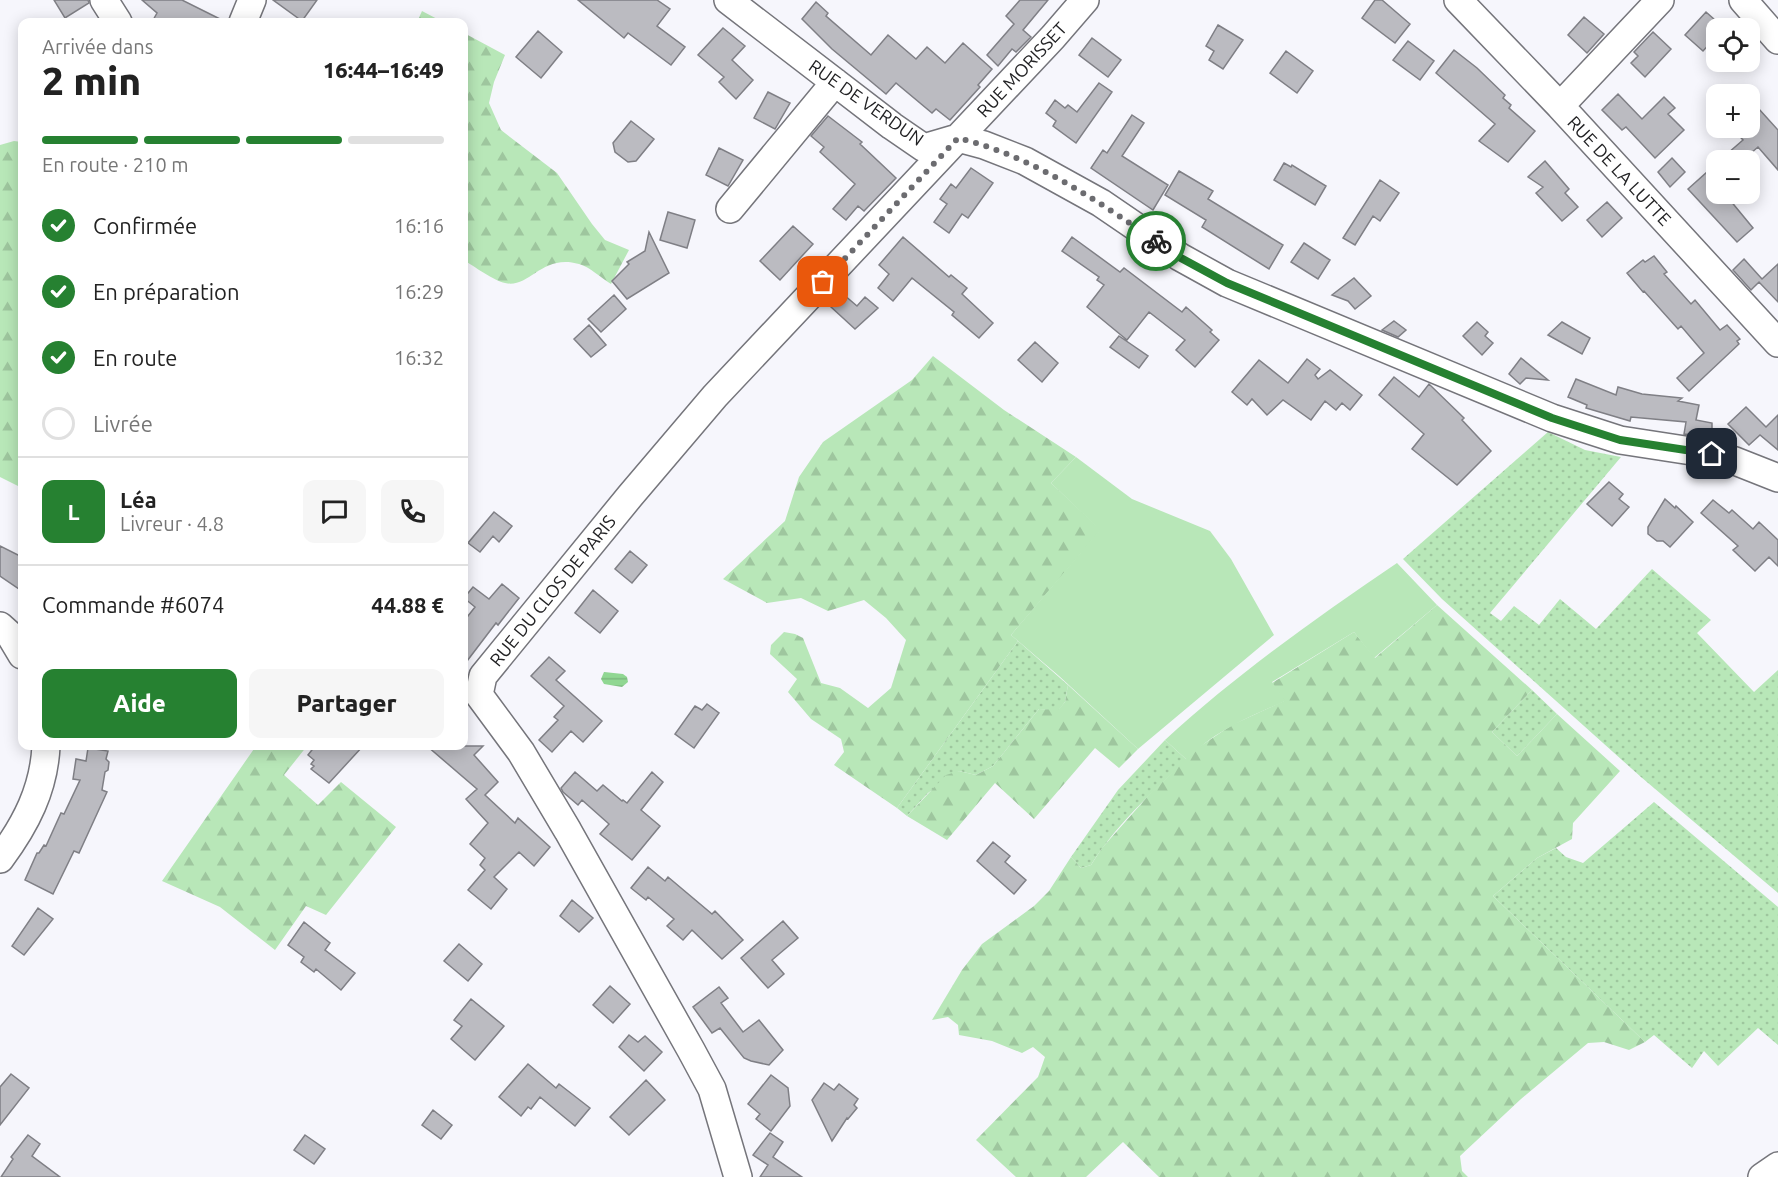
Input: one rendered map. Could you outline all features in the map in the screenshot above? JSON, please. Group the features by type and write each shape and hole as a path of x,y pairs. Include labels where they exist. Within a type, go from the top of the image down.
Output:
{"street":[{"path":"104,0 115,18"},
{"path":"245,18 252,0"},
{"name":"RUE DE VERDUN","path":"728,0 924,148 958,138"},
{"name":"RUE MORISSET","path":"958,138 1053,38 1084,0"},
{"name":"RUE DE LA LUTTE","path":"1458,0 1560,106 1778,343"},
{"path":"1560,106 1660,0"},
{"path":"1743,0 1778,40"},
{"path":"730,209 835,82"},
{"path":"958,138 984,144 1025,161 1101,203 1179,257 1227,283 1288,309 1552,418 1620,440 1712,454 1778,478"},
{"name":"RUE DU CLOS DE PARIS","path":"738,1177 712,1089 691,1050 521,752 471,687 483,676 715,396 958,138"},
{"path":"0,626 10,635 18,648"},
{"path":"0,859 23,825 34,803 42,778 46,750"},
{"path":"1761,1177 1778,1166"}],"green space":[{"path":"422,11 435,18 419,18"},
{"path":"468,35 505,55 494,82 489,103 501,130 557,173 605,240 629,250 611,284 583,265 566,262 555,263 514,283 501,282 468,262"},
{"path":"18,142 18,486 0,477 0,145"},
{"path":"933,356 1004,410 1076,457 1051,483 1101,530 1011,635 1018,641 897,808 834,765 844,752 841,739 811,719 788,692 797,679 770,654 771,645 784,632 803,638 821,683 840,688 868,708 891,688 906,640 886,618 864,600 828,611 801,598 767,603 723,579 785,521 799,477 823,442 912,380"},
{"path":"1548,432 1585,450 1621,457 1490,613 1501,621 1514,606 1539,625 1560,599 1596,629 1652,569 1711,620 1697,633 1754,692 1778,670 1778,893 1641,777 1442,599 1403,559"},
{"path":"1076,457 1132,499 1210,531 1231,559 1274,635 1138,749 1011,635 1100,530 1051,483"},
{"path":"1397,563 1437,605 1374,658 1354,632 1272,682 1285,701 1220,733 1187,760 1165,740 1220,692 1278,647"},
{"path":"1437,605 1532,690 1492,732 1517,756 1557,714 1620,771 1573,823 1572,839 1537,858 1493,896 1645,1042 1629,1050 1604,1042 1588,1043 1521,1099 1460,1156 1462,1171 1468,1177 1159,1177 1123,1142 1086,1177 1016,1177 976,1140 1038,1077 1045,1057 1033,1047 1022,1053 992,1041 959,1035 958,1025 948,1017 932,1020 962,970 982,944 1034,906 1049,891 1071,857 1081,868 1091,865 1102,848 1149,795 1199,747 1232,725 1284,701 1272,683 1354,632 1375,658"},
{"path":"1018,641 1068,685 1065,702 1058,711 1039,709 993,766 976,775 959,771 928,793 907,816 897,808"},
{"path":"1068,685 1138,749 1119,768 1095,748 1034,819 995,783 947,840 907,816 946,775 959,771 976,775 993,766 1039,709 1058,710 1065,702"},
{"path":"1532,690 1557,714 1517,756 1492,732"},
{"path":"1165,740 1187,760 1123,823 1091,865 1081,868 1071,857 1118,790"},
{"path":"253,750 304,750 284,775 318,805 341,782 396,827 326,915 306,906 275,950 220,907 162,881"},
{"path":"1654,802 1778,907 1778,1045 1758,1028 1718,1066 1704,1051 1692,1068 1654,1035 1645,1042 1493,896 1537,858 1556,848 1566,857 1583,863"}],"shaded area":[{"path":"604,672 623,674 627,677 628,682 622,687 604,684 601,679"}],"building":[{"path":"54,0 88,0 89,3 65,18"},
{"path":"142,0 182,0 218,18 154,18 157,13"},
{"path":"273,0 317,0 304,18 298,18"},
{"path":"578,0 657,0 670,9 657,26 685,47 671,65 628,33 624,38"},
{"path":"1020,0 1048,0 1023,30 1031,37 1016,52 1012,49 998,66 987,55 1014,24 1006,16"},
{"path":"1375,0 1382,0 1410,24 1395,43 1362,18"},
{"path":"816,2 828,13 826,16 871,55 888,35 916,59 927,47 945,63 963,43 992,69 978,85 980,87 950,120 936,109 932,113 896,83 886,94 832,49 802,19"},
{"path":"1706,12 1713,18 1706,18 1706,48 1703,51 1685,35"},
{"path":"1584,17 1604,34 1587,53 1568,35"},
{"path":"1218,25 1243,40 1223,69 1209,60 1214,51 1206,46"},
{"path":"723,28 745,46 732,60 753,80 736,99 719,82 724,77 698,55"},
{"path":"538,31 562,52 541,78 516,57"},
{"path":"1653,32 1671,49 1645,77 1631,63 1638,56 1634,52"},
{"path":"1092,38 1121,60 1108,77 1079,55"},
{"path":"1408,41 1434,61 1420,80 1393,60"},
{"path":"1454,50 1505,95 1503,98 1511,105 1509,108 1535,131 1508,162 1479,141 1495,124 1436,73"},
{"path":"1286,51 1313,71 1297,93 1270,73"},
{"path":"1099,83 1112,92 1076,143 1053,126 1056,121 1046,113 1055,100 1065,108 1068,105 1077,112"},
{"path":"768,92 790,103 775,129 754,118"},
{"path":"1618,94 1642,119 1664,97 1675,108 1668,114 1684,130 1655,158 1626,127 1622,130 1602,110"},
{"path":"1760,110 1778,130 1778,170 1758,147 1755,150 1732,150 1743,140 1741,138 1760,138"},
{"path":"1132,115 1144,123 1122,156 1168,185 1153,210 1091,168 1103,150 1107,153"},
{"path":"828,116 862,142 860,144 896,178 864,211 858,206 846,220 833,209 855,184 820,152 824,147 811,136"},
{"path":"631,121 654,139 636,161 628,162 615,152 613,143"},
{"path":"719,148 743,160 728,186 706,175"},
{"path":"1672,158 1685,172 1670,187 1658,172"},
{"path":"1545,161 1569,189 1565,193 1578,207 1562,221 1536,193 1543,187 1528,177"},
{"path":"1284,163 1291,167 1292,165 1326,186 1315,205 1274,180"},
{"path":"971,168 993,183 968,218 962,214 949,233 934,222 947,204 940,199 951,184 956,188"},
{"path":"1179,171 1213,191 1208,199 1283,245 1269,269 1202,227 1206,220 1165,195"},
{"path":"1706,173 1706,204 1733,204 1753,228 1737,242 1688,189"},
{"path":"1380,180 1399,193 1380,221 1373,216 1355,245 1343,238"},
{"path":"1607,202 1622,218 1602,237 1587,220"},
{"path":"668,212 695,220 687,248 660,240"},
{"path":"793,226 813,244 780,280 760,261"},
{"path":"649,232 669,273 627,299 612,281 629,264 627,262 645,251"},
{"path":"903,237 949,277 951,275 967,288 962,294 993,323 979,338 952,315 954,312 912,278 893,301 878,288 889,274 879,265"},
{"path":"1072,237 1120,272 1124,268 1182,312 1186,307 1212,330 1210,332 1219,340 1195,367 1176,350 1185,340 1149,312 1127,340 1087,307 1104,285 1097,280 1099,277 1062,251"},
{"path":"1304,243 1330,260 1318,279 1291,262"},
{"path":"1654,256 1667,272 1664,274 1691,304 1695,300 1720,330 1727,325 1740,339 1737,341 1739,344 1689,391 1677,378 1704,353 1681,326 1678,329 1627,273 1643,260 1645,262"},
{"path":"1744,259 1762,279 1778,264 1778,302 1759,282 1751,290 1733,270"},
{"path":"1354,278 1371,296 1355,309 1348,301 1332,295"},
{"path":"843,294 857,306 865,297 878,308 855,329 831,307"},
{"path":"614,295 626,309 601,332 588,319"},
{"path":"1394,321 1406,330 1398,337 1382,330"},
{"path":"1477,322 1488,332 1485,336 1493,343 1482,355 1463,336"},
{"path":"1562,322 1590,338 1582,354 1548,335"},
{"path":"589,325 606,345 591,357 574,339"},
{"path":"1119,336 1148,356 1139,368 1110,347"},
{"path":"1035,342 1058,363 1042,382 1018,360"},
{"path":"1521,358 1548,380 1526,378 1520,384 1509,374"},
{"path":"1307,359 1320,369 1315,375 1318,379 1330,370 1362,395 1350,410 1342,403 1336,410 1325,401 1311,420 1283,400 1267,415 1252,399 1247,405 1232,392 1259,360 1288,383"},
{"path":"1394,377 1419,397 1429,384 1464,418 1462,420 1491,451 1457,485 1412,449 1424,434 1379,395"},
{"path":"1576,379 1616,395 1618,387 1642,394 1682,398 1678,401 1699,405 1696,420 1712,423 1712,438 1684,434 1686,422 1631,417 1630,421 1586,408 1587,405 1568,397"},
{"path":"1746,407 1766,427 1778,415 1778,450 1760,435 1749,445 1728,424"},
{"path":"1609,482 1623,494 1619,499 1629,507 1612,526 1587,504"},
{"path":"1665,499 1693,522 1670,547 1648,534 1648,527"},
{"path":"1713,500 1729,513 1732,510 1753,529 1759,522 1778,540 1778,566 1769,557 1755,571 1733,550 1738,546 1701,513"},
{"path":"494,512 512,526 499,542 493,536 480,552 468,543"},
{"path":"0,546 18,555 18,588 0,576"},
{"path":"630,551 647,565 632,583 615,569"},
{"path":"502,584 519,598 498,625 496,623 468,660 468,616 475,607 468,601 468,593 473,587 489,599"},
{"path":"593,590 618,611 600,633 575,613"},
{"path":"549,657 565,671 556,680 602,721 583,742 571,731 552,752 539,740 558,720 554,717 564,706 531,676"},
{"path":"707,704 719,713 694,748 675,734 695,706 702,710"},
{"path":"468,746 483,746 474,755 498,782 485,795 515,823 518,818 550,847 534,866 519,852 494,877 507,889 491,909 468,890 485,870 480,865 485,858 470,844 488,823 466,799 477,789 432,750 468,750"},
{"path":"88,750 108,751 106,759 109,762 108,770 105,772 102,790 107,792 79,853 74,851 53,894 25,880 37,853 44,845 46,846 80,780 73,779 76,759 86,761"},
{"path":"312,750 359,750 329,783 311,769 314,766 311,764 314,760 308,755"},
{"path":"575,772 597,791 603,785 627,803 652,772 663,782 641,810 660,826 632,860 600,834 609,824 582,800 578,805 563,792 561,788"},
{"path":"993,842 1010,856 1005,862 1026,880 1014,894 977,861"},
{"path":"648,867 665,881 668,877 712,914 715,911 743,940 722,959 692,930 683,940 667,926 674,919 648,897 646,900 631,888"},
{"path":"572,900 593,918 579,932 560,916"},
{"path":"38,908 53,919 24,955 12,946"},
{"path":"783,921 798,938 772,960 784,974 768,988 741,958"},
{"path":"304,922 330,943 325,950 355,973 341,990 316,969 314,972 301,962 304,957 288,945"},
{"path":"459,944 482,964 468,981 444,961"},
{"path":"610,986 630,1004 613,1023 593,1005"},
{"path":"719,987 728,998 721,1003 743,1032 759,1020 783,1050 769,1065 744,1058 720,1028 712,1033 693,1007"},
{"path":"471,999 504,1026 475,1060 451,1039 462,1026 454,1020"},
{"path":"629,1035 638,1042 645,1036 662,1052 644,1071 619,1047"},
{"path":"528,1064 556,1088 559,1084 590,1108 575,1126 540,1097 531,1109 528,1107 521,1116 499,1097"},
{"path":"11,1074 29,1088 0,1125 0,1087"},
{"path":"771,1075 788,1088 790,1106 771,1131 756,1119 760,1114 748,1104"},
{"path":"646,1080 665,1100 629,1135 610,1117"},
{"path":"824,1083 834,1090 839,1084 858,1099 854,1105 857,1108 847,1118 832,1141 812,1100"},
{"path":"433,1110 452,1125 441,1139 422,1125"},
{"path":"770,1133 783,1142 773,1157 802,1177 760,1177 768,1165 753,1155"},
{"path":"28,1135 40,1144 32,1156 60,1177 1,1177 13,1159 11,1157"},
{"path":"305,1135 325,1149 314,1164 294,1150"}],"way so far":[{"path":"823,282 958,138 984,144 1025,161 1101,203 1156,241"}],"route":[{"path":"1156,241 1179,257 1227,283 1552,418 1620,440 1712,454"}]}
